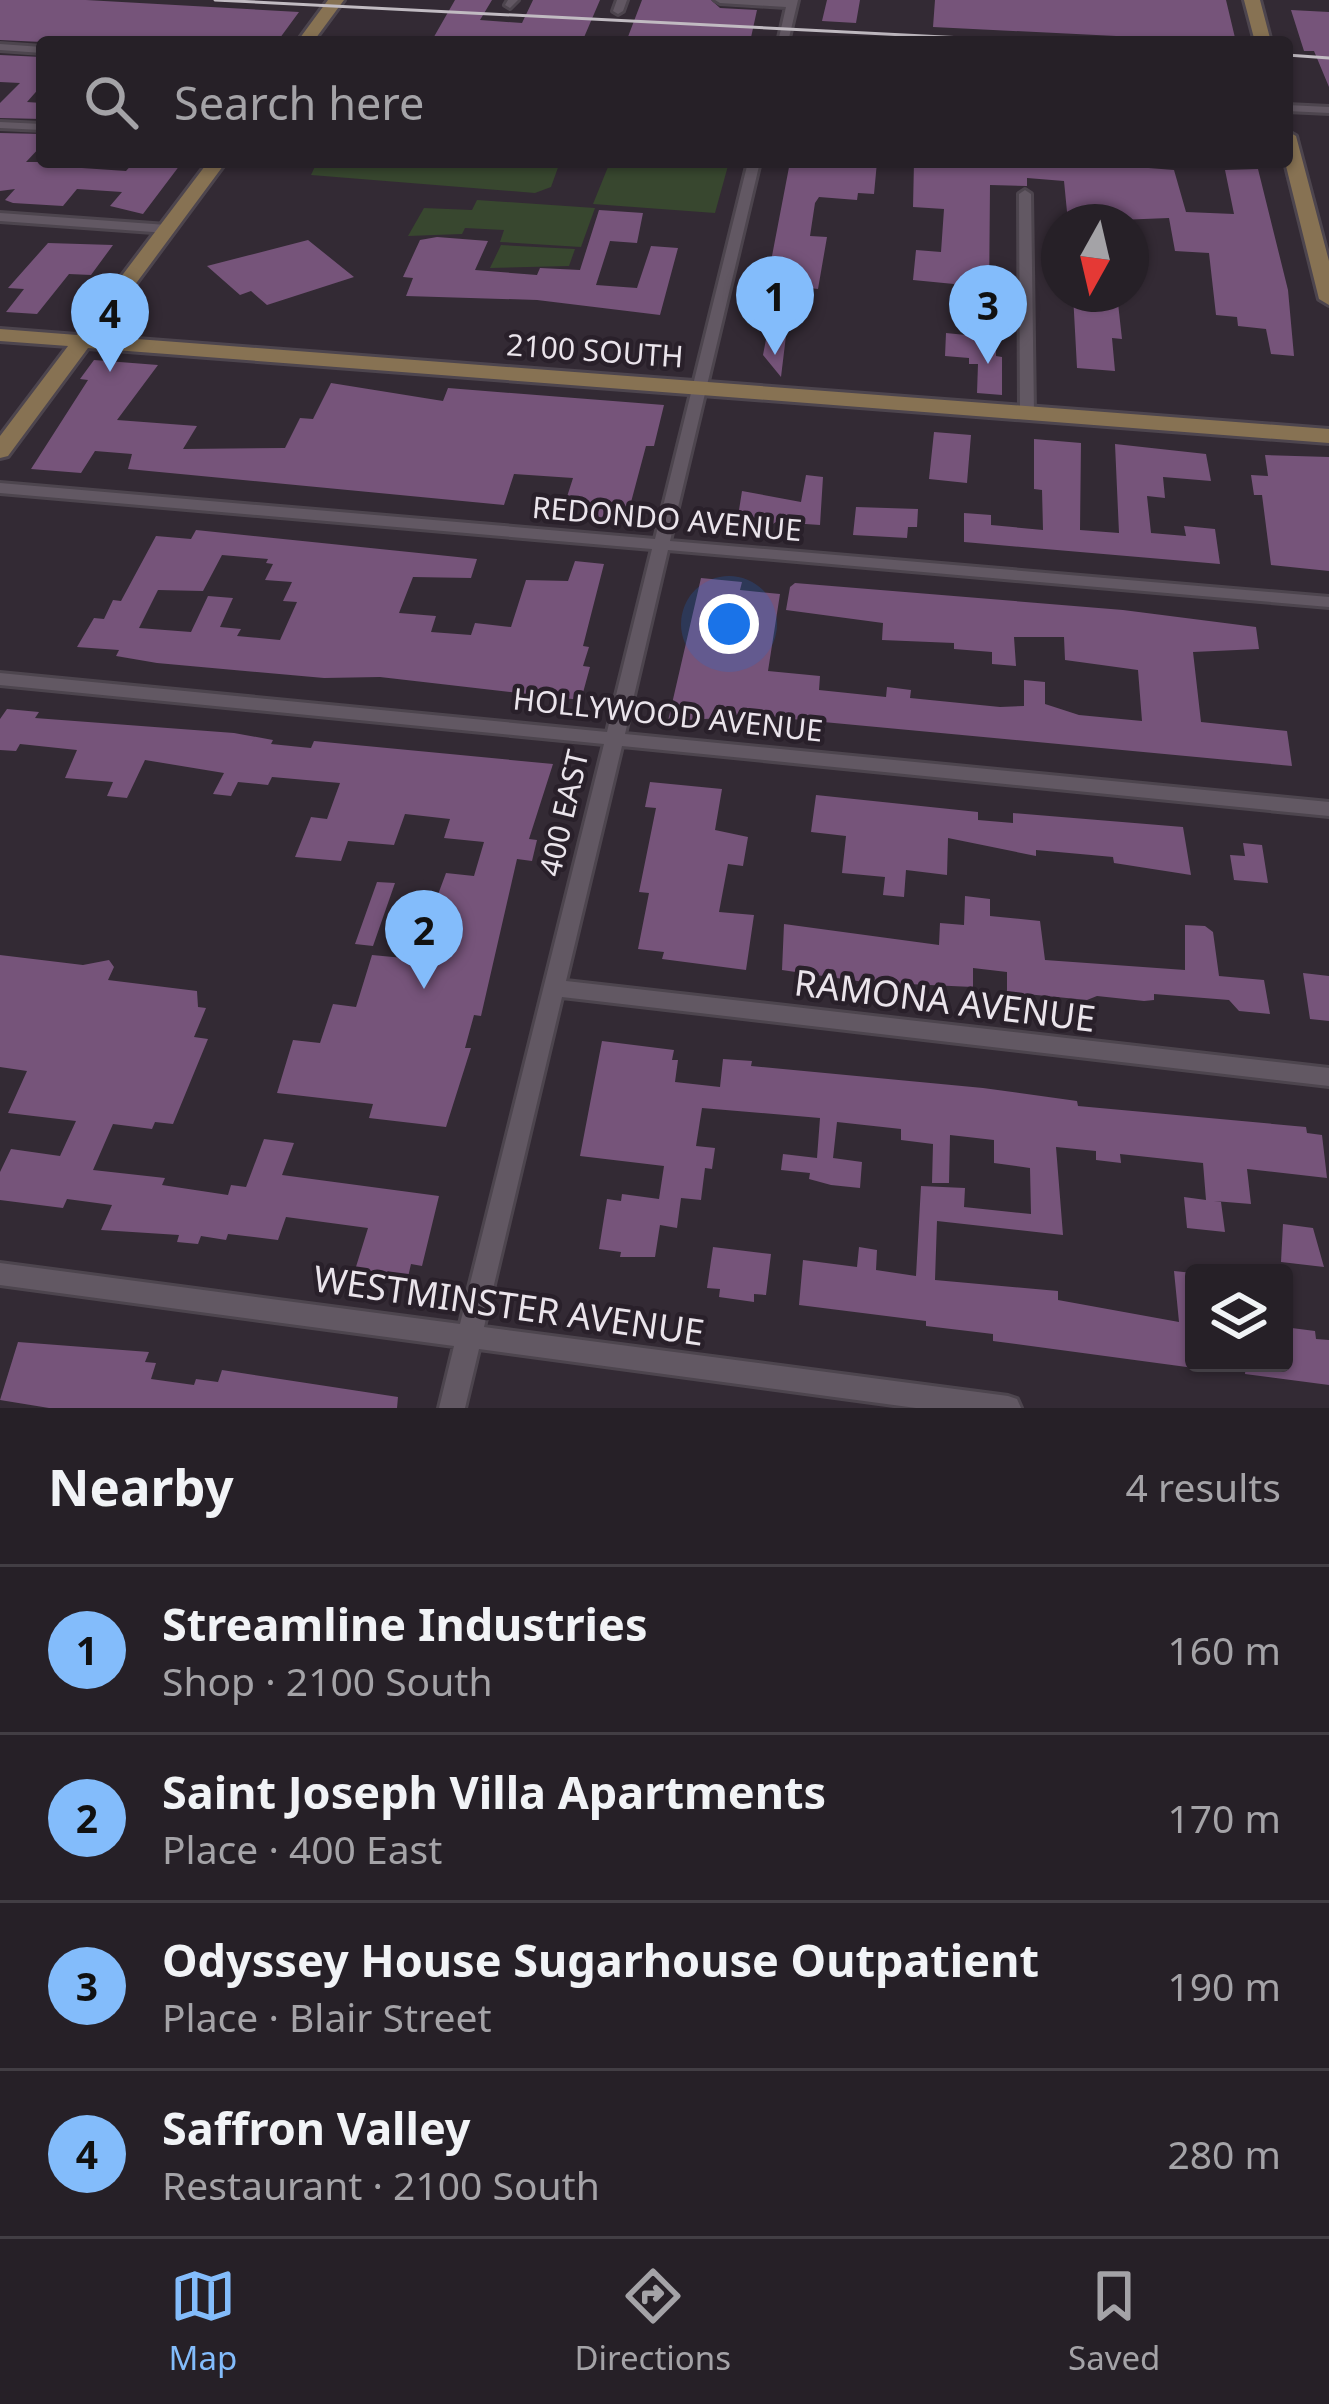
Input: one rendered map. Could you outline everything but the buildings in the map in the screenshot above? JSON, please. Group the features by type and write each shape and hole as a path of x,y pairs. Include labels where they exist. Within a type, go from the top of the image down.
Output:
{"street":[{"path":"309,36 336,0"},
{"path":"720,0 793,2 784,36"},
{"path":"1252,0 1261,36"},
{"path":"0,47 36,50"},
{"path":"1293,108 1329,110"},
{"path":"0,125 36,128"},
{"path":"0,451 213,168"},
{"name":"400 EAST","path":"452,1408 753,168"},
{"path":"1293,168 1323,250 1329,299"},
{"path":"1025,194 1027,413"},
{"path":"0,217 167,229"},
{"name":"2100 SOUTH","path":"0,334 1329,436"},
{"name":"REDONDO AVENUE","path":"0,488 1329,602"},
{"name":"HOLLYWOOD AVENUE","path":"0,679 1329,808"},
{"name":"RAMONA AVENUE","path":"553,988 1329,1077"},
{"name":"WESTMINSTER AVENUE","path":"0,1274 1008,1408"}],"green space":[{"path":"314,168 558,168 551,187 535,193 311,175"},
{"path":"608,168 727,168 715,213 593,204"},
{"path":"477,200 595,208 581,247 500,242 504,230 465,228 462,234 408,236 424,208 472,210"},
{"path":"501,245 575,249 569,266 490,268"}],"tram line":[{"path":"215,0 926,36"},
{"path":"1293,55 1329,58"}],"place":[{"name":"Streamline Industries","path":"775,355"},
{"name":"Odyssey House Sugarhouse Outpatient","path":"988,364"},
{"name":"Saffron Valley","path":"110,372"},
{"name":"Saint Joseph Villa Apartments","path":"424,989"}]}
